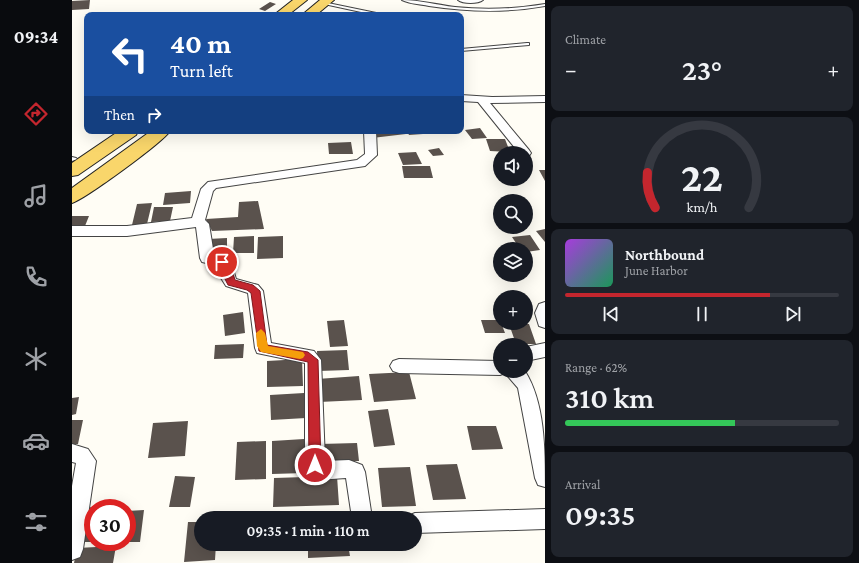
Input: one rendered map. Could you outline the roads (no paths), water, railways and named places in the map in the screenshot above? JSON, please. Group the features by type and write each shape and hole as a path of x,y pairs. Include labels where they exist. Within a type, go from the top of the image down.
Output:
{"main road":[{"path":"284,12 301,0"},
{"path":"312,12 326,1"},
{"path":"72,162 111,134"},
{"path":"72,162 124,134"},
{"path":"72,186 142,134"},
{"path":"72,197 158,134"}],"street":[{"path":"462,0 479,0"},
{"path":"464,98 482,100 545,99"},
{"path":"482,100 519,146"},
{"path":"197,223 209,187 218,183 362,163 371,155 370,134"},
{"path":"72,231 128,231 197,223 202,224 207,258 225,264 229,280 231,282 250,287 255,291 263,348 308,356 313,360 315,465 318,471 349,470 355,472 361,511"},
{"path":"545,308 542,311 542,316 545,322"},
{"path":"533,353 545,350"},
{"path":"399,366 493,368"},
{"path":"521,378 526,386 531,404 545,478"},
{"path":"72,453 82,455 86,460 72,549"},
{"path":"422,523 545,519"}],"lane":[{"path":"404,0 460,8 520,8 545,5"},
{"path":"326,1 369,12"},
{"path":"464,50 527,44"}]}
